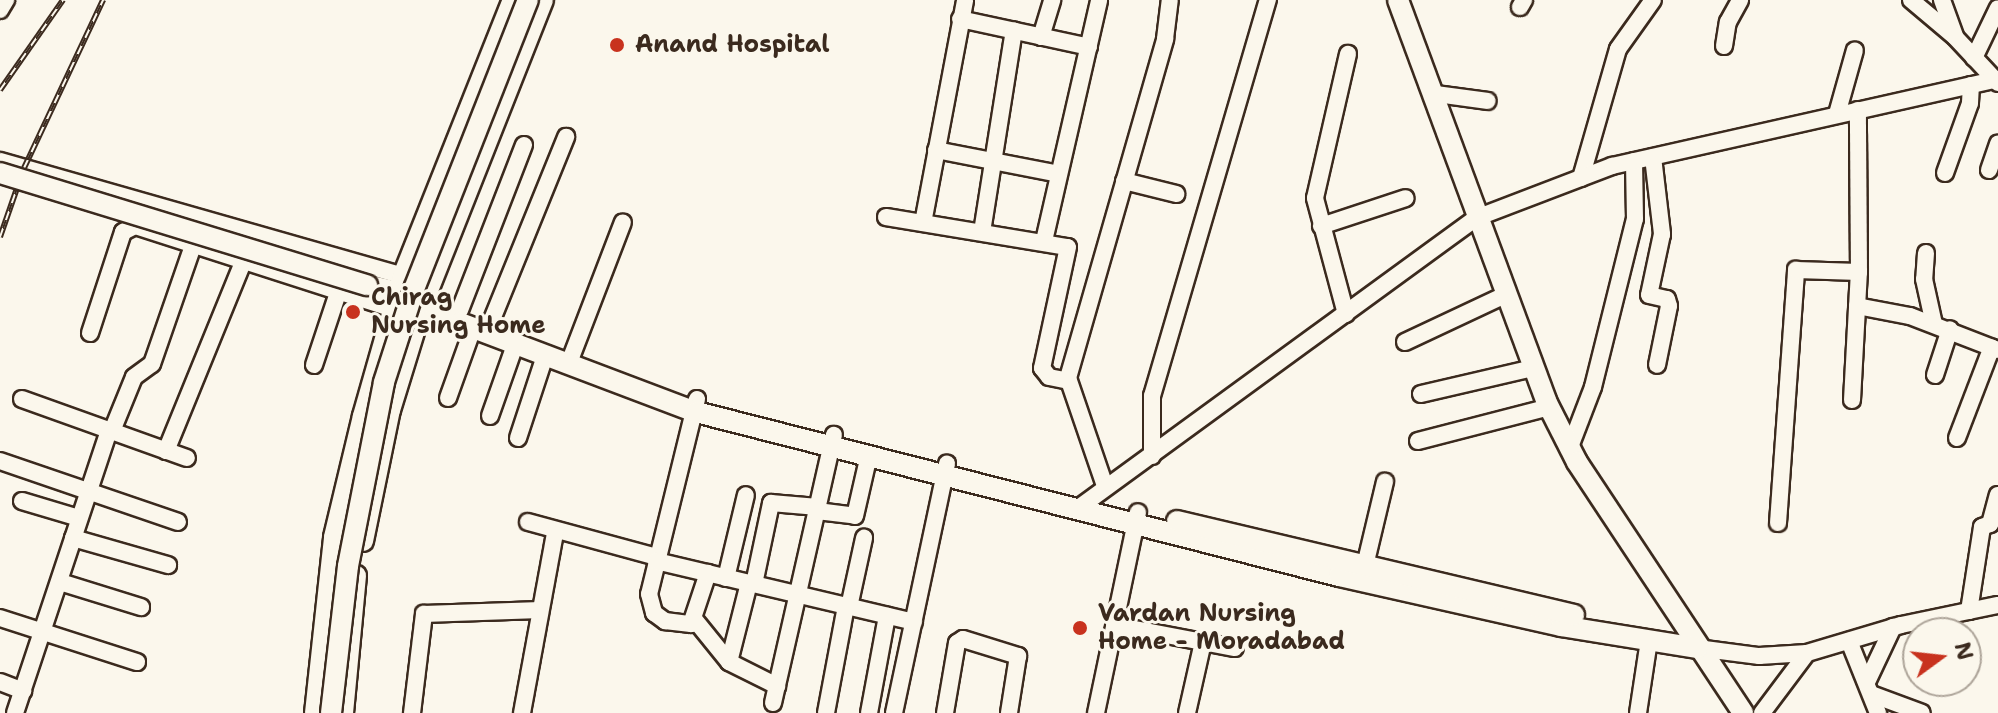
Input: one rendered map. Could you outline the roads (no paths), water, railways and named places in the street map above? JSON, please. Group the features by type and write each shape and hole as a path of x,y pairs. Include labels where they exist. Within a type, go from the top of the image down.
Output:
{"main road":[{"path":"315,713 334,537 398,292 513,0"},
{"path":"331,713 348,566 384,382 414,289 528,0"},
{"path":"343,713 357,571 390,410 543,0"},
{"path":"1398,0 1436,94 1476,218 1549,407 1570,447 1692,641 1743,713"},
{"path":"0,173 398,292 482,325 572,355 596,370"},
{"path":"428,305 460,310 515,345 695,405 945,469"},
{"path":"833,440 869,455 1090,498 1137,518 1363,573 1561,626 1649,640 1692,641"},
{"path":"1363,573 1692,641"}],"street":[{"path":"0,10 6,0"},
{"path":"923,223 965,0"},
{"path":"1041,37 1052,0"},
{"path":"1044,241 1099,0"},
{"path":"1170,0 1165,39 1069,381 1090,498 1152,456 1476,218 1634,161 1997,81"},
{"path":"1152,456 1152,396 1268,0"},
{"path":"1581,178 1618,49 1653,0"},
{"path":"1724,46 1728,22 1740,0"},
{"path":"1911,0 1955,37 1997,81"},
{"path":"1942,0 1955,37"},
{"path":"1974,58 1998,8"},
{"path":"960,19 1089,47"},
{"path":"982,232 996,162 1014,31"},
{"path":"1837,114 1855,50"},
{"path":"1346,314 1321,226 1316,188 1348,54"},
{"path":"1945,173 1970,103 1971,85"},
{"path":"1436,94 1488,101"},
{"path":"1852,400 1859,272 1858,110"},
{"path":"448,398 566,137"},
{"path":"1989,170 1998,144"},
{"path":"460,310 524,145"},
{"path":"936,150 1059,174"},
{"path":"1653,157 1662,234 1649,295 1669,303 1657,365"},
{"path":"0,161 398,292"},
{"path":"1570,447 1593,387 1635,219 1634,161"},
{"path":"1124,181 1176,194"},
{"path":"1321,226 1406,198"},
{"path":"886,217 1068,247 1070,256 1042,368 1049,377 1069,381"},
{"path":"572,355 623,222"},
{"path":"90,333 127,228 144,225 338,293 398,292"},
{"path":"15,713 110,431 134,377 152,364 194,243"},
{"path":"1926,253 1924,279 1942,326 1935,375"},
{"path":"166,451 244,260"},
{"path":"1778,523 1796,270 1859,272"},
{"path":"314,365 338,293"},
{"path":"1405,342 1505,295"},
{"path":"1857,306 1942,326 1995,348 1957,438"},
{"path":"490,416 515,345"},
{"path":"518,438 545,356"},
{"path":"1421,394 1533,368"},
{"path":"22,399 187,458"},
{"path":"695,405 649,594 654,613 684,625 695,620"},
{"path":"1418,441 1549,407"},
{"path":"695,620 729,662 775,695 833,440"},
{"path":"729,662 771,503 855,516 869,455"},
{"path":"0,461 178,522"},
{"path":"894,713 945,469"},
{"path":"1363,573 1385,482"},
{"path":"726,578 746,495"},
{"path":"1969,611 1982,527 1990,524 1998,495"},
{"path":"22,501 79,518"},
{"path":"1096,713 1137,518"},
{"path":"528,522 555,534 914,622"},
{"path":"522,713 555,534"},
{"path":"73,538 168,565"},
{"path":"826,713 864,538"},
{"path":"695,620 708,573"},
{"path":"60,582 141,607"},
{"path":"1692,641 1738,652 1807,653 1893,627 1998,605"},
{"path":"412,713 424,614 540,610"},
{"path":"869,713 887,616"},
{"path":"0,618 137,662"},
{"path":"1114,625 1235,648"},
{"path":"1869,688 1893,627"},
{"path":"945,713 957,643 963,639 1018,656 1009,713"},
{"path":"1638,713 1649,640"},
{"path":"1849,641 1878,713"},
{"path":"1187,713 1203,642"},
{"path":"1762,713 1807,653"},
{"path":"0,682 23,691"},
{"path":"1869,688 1922,713"}],"railway":[{"path":"0,90 63,0"},
{"path":"0,237 24,168 103,0"}],"place":[{"name":"Anand Hospital","path":"617,45"},
{"name":"Chirag Nursing Home","path":"353,312"},
{"name":"Vardan Nursing Home - Moradabad","path":"1080,628"}]}
